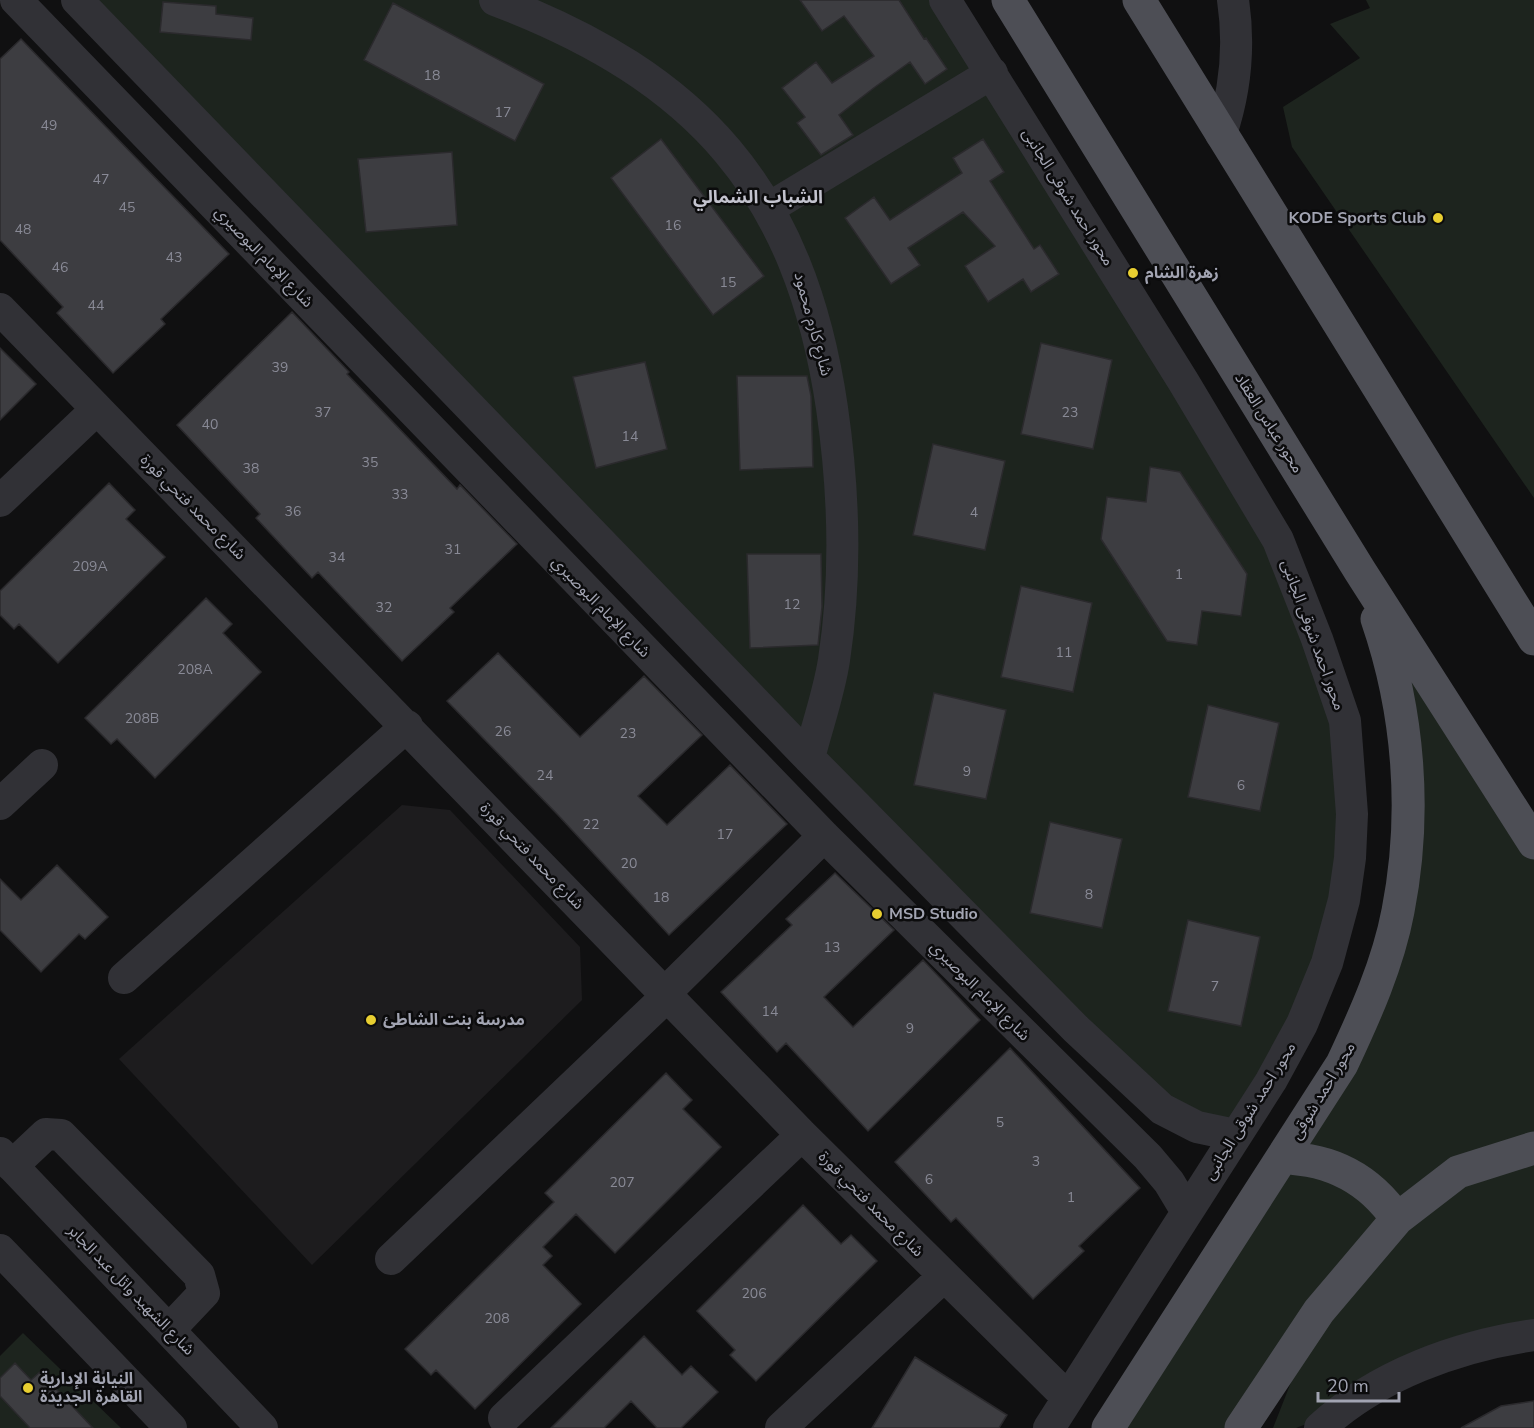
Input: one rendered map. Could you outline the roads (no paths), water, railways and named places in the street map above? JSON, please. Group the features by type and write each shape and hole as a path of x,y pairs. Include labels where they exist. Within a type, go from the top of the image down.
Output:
{"main road":[{"name":"محور عباس العقاد","path":"1008,0 1360,571 1534,843"},
{"path":"1139,0 1534,639"},
{"name":"محور احمد شوقى","path":"1108,1428 1342,1064 1371,1001 1398,912 1408,825 1406,738 1389,653 1360,571"},
{"path":"1241,1428 1319,1311 1397,1219 1458,1172 1534,1148"},
{"path":"1283,1158 1304,1158 1345,1171 1374,1191 1397,1219"}],"street":[{"name":"شارع الإمام البوصيري","path":"16,0 824,837 1148,1157 1169,1182 1187,1212"},
{"path":"77,0 809,758 1076,1029 1162,1109 1197,1127 1235,1135"},
{"name":"شارع كارم محمود","path":"495,0 583,38 655,84 689,110 719,140 746,173 770,208 791,250 825,360 842,475 843,566 834,661 809,758"},
{"name":"محور احمد شوقى الجانبى","path":"945,0 1183,381 1278,540 1317,639 1345,721 1350,771 1350,858 1344,900 1327,963 1302,1024 1187,1212 1049,1428"},
{"path":"1221,134 1235,82 1237,28 1233,0"},
{"path":"770,208 992,73"},
{"name":"شارع محمد فتحي قورة","path":"0,309 96,410 407,726 665,996 1068,1398"},
{"path":"0,501 96,410"},
{"path":"124,978 407,726"},
{"path":"0,804 42,765"},
{"path":"391,1259 665,996 824,837"},
{"path":"6,1160 46,1134 61,1135 199,1275 204,1293 169,1330"},
{"path":"504,1418 802,1135"},
{"name":"شارع الشهيد وائل عبد الجابر","path":"6,1160 262,1428"},
{"path":"0,1250 171,1428"},
{"path":"781,1428 944,1276"},
{"path":"1320,1428 1339,1411 1417,1366 1503,1339 1534,1335"}],"place":[{"name":"KODE Sports Club","path":"1438,218"},
{"name":"زهرة الشام","path":"1133,273"},
{"name":"MSD Studio","path":"877,914"},
{"name":"مدرسة بنت الشاطئ","path":"371,1020"},
{"name":"النيابة الإدارية القاهرة الجديدة","path":"28,1388"}],"district":[{"name":"الشباب الشمالي","path":"758,197"}]}
